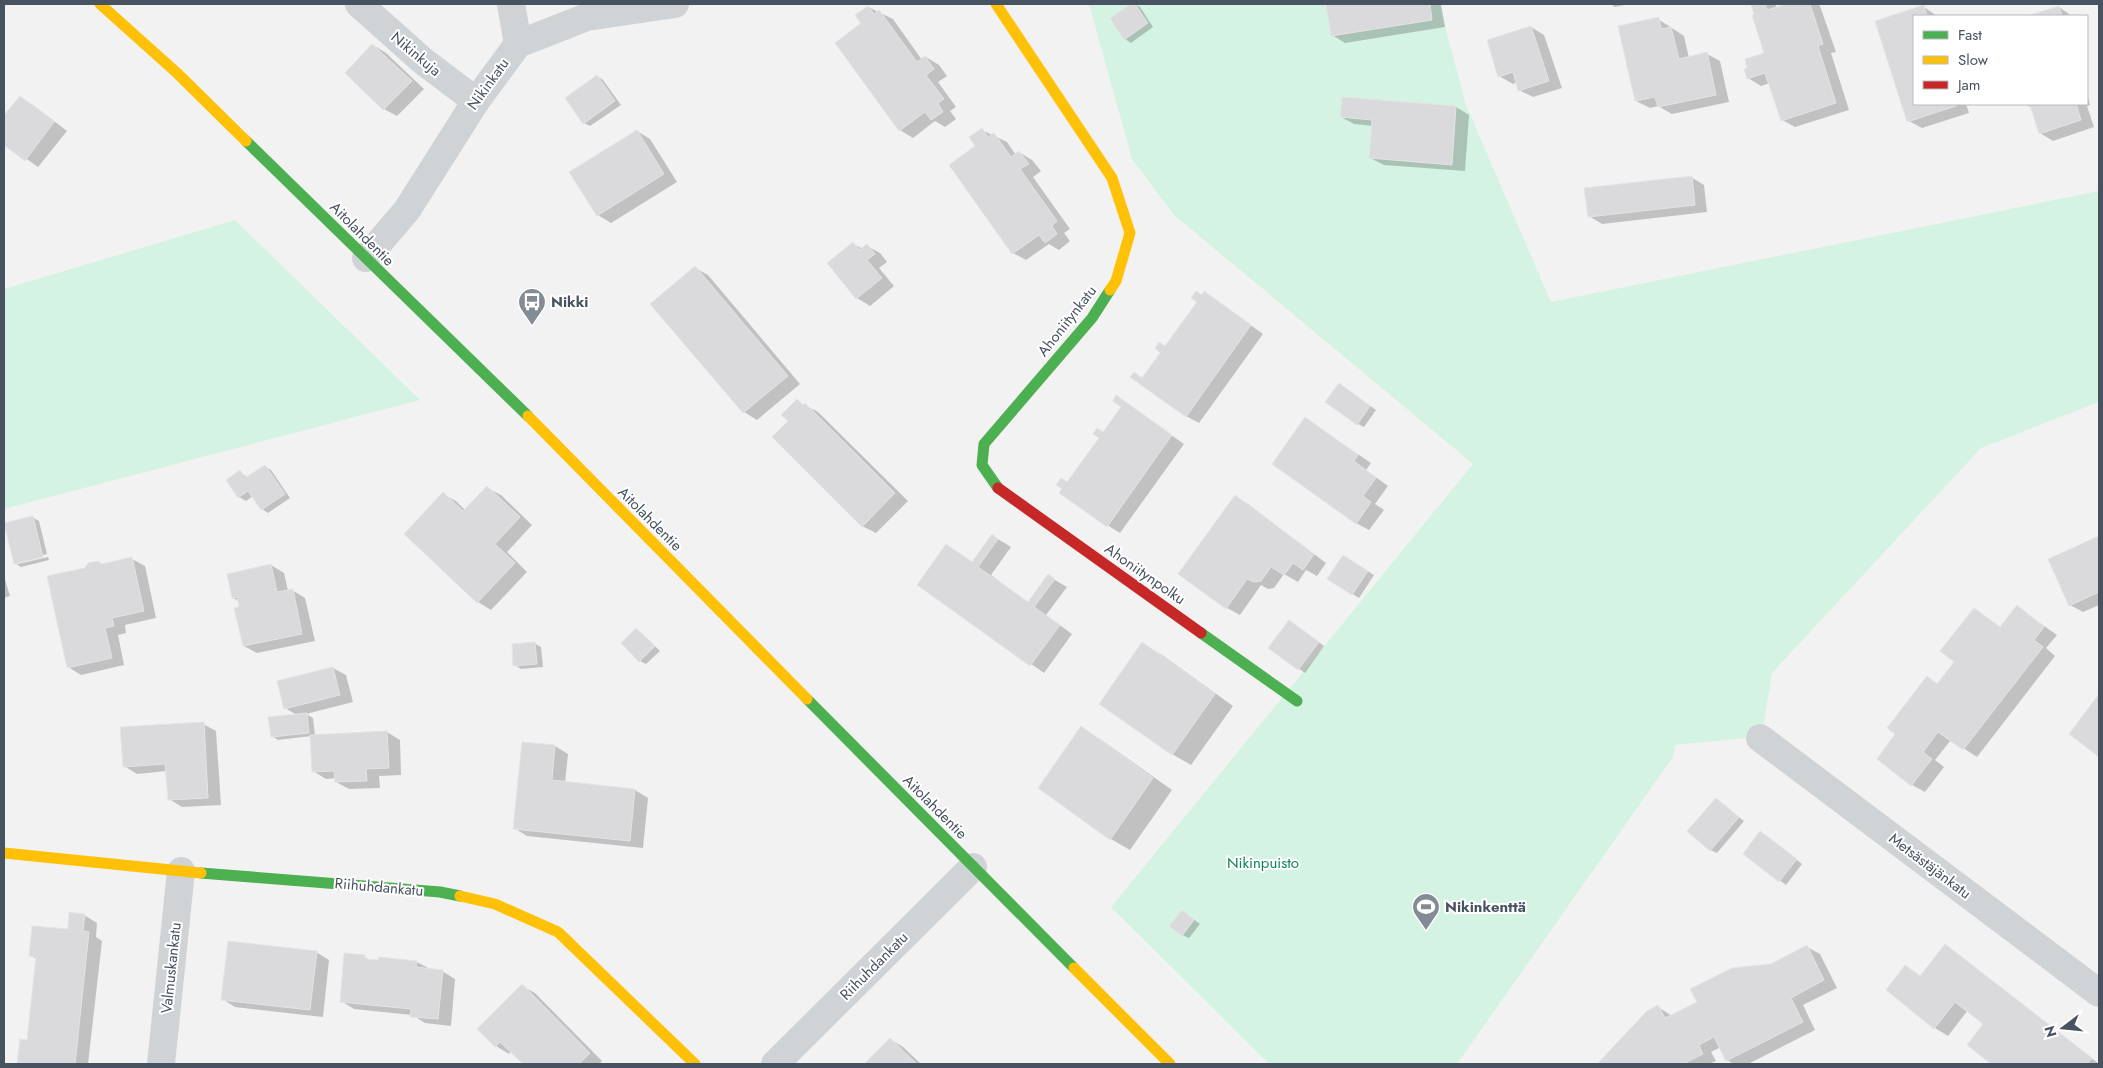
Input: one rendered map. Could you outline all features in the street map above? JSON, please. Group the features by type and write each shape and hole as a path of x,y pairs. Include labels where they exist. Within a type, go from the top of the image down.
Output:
{"street":[{"name":"Aitolahdentie","path":"100,4 184,80 491,379 1170,1064"},
{"name":"Nikinkuja","path":"359,4 423,61 476,101"},
{"path":"511,4 518,44"},
{"name":"Nikinkatu","path":"366,258 407,210 476,101 518,44 587,17 675,4"},
{"name":"Ahoniitynkatu","path":"982,465 984,444 1092,318 1111,289 1116,281 1130,233 1112,178 996,4"},
{"name":"Ahoniitynpolku","path":"982,465 998,488 1297,701"},
{"name":"Metsästäjänkatu","path":"1760,738 2099,993"},
{"name":"Riihuhdankatu","path":"4,853 181,871 440,892 495,904 558,932 695,1064"},
{"name":"Riihuhdankatu","path":"775,1064 972,866"},
{"name":"Valmuskankatu","path":"160,1064 181,871"}],"green space":[{"name":"Nikinpuisto","path":"1089,4 1439,4 1466,105 1551,302 2099,191 2099,402 1981,448 1772,673 1764,722 1757,737 1675,745 1673,757 1457,1064 1269,1064 1111,907 1473,464 1174,215 1132,159"},
{"path":"235,220 420,400 4,509 4,289"}],"building":[{"path":"1131,4 1135,4 1148,23 1124,40 1110,18"},
{"path":"1326,4 1430,4 1432,20 1331,36"},
{"path":"1751,4 1765,4 1767,10 1787,4 1810,4 1823,44 1818,46 1836,103 1781,121 1765,73 1747,79 1744,69 1747,68 1745,59 1764,53 1752,15 1754,15"},
{"path":"1924,5 1927,15 1913,15 1913,105 1956,106 1907,122 1875,21"},
{"path":"868,6 874,14 879,10 917,62 925,56 934,69 926,75 944,99 938,103 943,112 931,120 925,112 899,131 835,43 861,23 855,15"},
{"path":"2059,6 2062,15 2030,15"},
{"path":"1659,17 1661,29 1671,27 1679,59 1707,52 1716,95 1658,107 1655,97 1635,101 1618,26"},
{"path":"1531,26 1549,81 1518,91 1513,72 1498,77 1487,40"},
{"path":"372,44 412,81 383,110 345,73"},
{"path":"597,75 615,101 583,124 565,98"},
{"path":"20,96 54,122 25,161 4,145 4,115"},
{"path":"1342,97 1456,106 1452,165 1369,158 1372,120 1340,117"},
{"path":"2026,105 2076,105 2081,120 2039,134 2031,108"},
{"path":"982,128 988,137 994,133 1011,157 1019,151 1029,164 1020,169 1057,221 1052,226 1057,234 1045,243 1039,235 1012,254 949,165 975,146 969,137"},
{"path":"637,130 664,174 597,216 569,172"},
{"path":"1692,176 1695,205 1588,217 1584,188"},
{"path":"853,242 859,250 867,244 875,254 867,260 882,278 856,299 827,263"},
{"path":"695,266 788,376 743,413 650,304"},
{"path":"1196,291 1202,295 1204,291 1251,325 1186,417 1130,377 1134,372 1142,378 1160,353 1155,348 1159,342 1165,346 1197,302 1191,298"},
{"path":"1339,383 1370,406 1357,425 1325,402"},
{"path":"1116,395 1172,435 1107,527 1059,493 1062,489 1056,485 1061,478 1067,482 1099,438 1093,434 1097,428 1103,432 1121,407 1113,401"},
{"path":"797,399 803,405 805,403 895,493 862,527 772,437 788,421 781,415"},
{"path":"1305,417 1358,455 1354,461 1376,478 1363,496 1371,502 1356,524 1272,464"},
{"path":"265,465 285,494 261,510 248,491 238,498 226,480 240,470 245,478"},
{"path":"487,486 520,517 495,544 515,563 477,603 404,534 443,492 463,511"},
{"path":"1235,495 1314,554 1303,570 1293,563 1284,575 1271,567 1261,581 1254,582 1247,579 1226,609 1178,574"},
{"path":"33,516 43,557 14,564 4,523"},
{"path":"992,534 998,539 978,567 1028,602 1048,574 1055,579 1034,607 1060,625 1030,666 917,585 946,544 972,562"},
{"path":"2099,536 2099,592 2069,606 2048,559"},
{"path":"1343,555 1368,571 1352,595 1327,579"},
{"path":"132,557 144,611 112,618 114,626 105,628 112,658 67,668 47,576 85,568 88,563 98,561 102,564"},
{"path":"271,564 277,592 293,589 302,634 243,646 234,608 239,607 237,597 232,598 227,574"},
{"path":"2017,605 2044,627 2034,640 2043,647 1963,750 1938,732 1923,752 1932,759 1911,786 1877,759 1895,734 1887,728 1927,676 1937,684 1954,662 1940,651 1974,608 2000,627"},
{"path":"1289,620 1319,642 1298,670 1268,648"},
{"path":"636,628 655,646 639,662 621,643"},
{"path":"535,642 537,664 513,666 512,644"},
{"path":"1142,642 1215,694 1172,755 1099,704"},
{"path":"333,667 340,695 284,709 277,681"},
{"path":"2099,694 2099,757 2069,734"},
{"path":"307,713 309,733 271,737 268,717"},
{"path":"204,722 208,798 168,800 165,764 123,767 120,727"},
{"path":"1081,726 1153,778 1110,840 1038,788"},
{"path":"387,731 389,768 366,769 367,781 335,782 334,771 312,772 310,735"},
{"path":"522,742 555,745 552,780 635,789 630,841 513,829"},
{"path":"1716,798 1739,817 1710,851 1687,831"},
{"path":"1760,831 1797,859 1779,882 1743,854"},
{"path":"1182,910 1194,920 1182,936 1169,926"},
{"path":"69,912 85,914 83,931 89,932 75,1064 17,1064 20,1039 27,1040 36,957 29,956 32,926 68,929"},
{"path":"228,941 317,951 310,1010 221,1000"},
{"path":"1945,944 2092,1058 2087,1064 1991,1064 1967,1045 1983,1024 1955,1002 1934,1029 1886,990 1905,965 1920,976"},
{"path":"1807,945 1824,980 1791,998 1803,1022 1726,1061 1714,1037 1699,1045 1703,1054 1687,1062 1688,1064 1597,1064 1647,1011 1658,1005 1665,1018 1697,1002 1690,989 1732,968 1771,964"},
{"path":"344,953 365,955 365,959 378,960 379,957 417,961 416,967 443,970 438,1019 410,1017 411,1009 340,1002"},
{"path":"522,984 590,1053 579,1064 523,1064 500,1042 495,1047 477,1029"},
{"path":"890,1038 917,1064 864,1064"}],"traffic: fast":[{"path":"246,141 528,416"},
{"path":"998,488 982,465 984,444 1092,318 1110,290"},
{"path":"1201,633 1297,701"},
{"path":"807,699 1074,968"},
{"path":"201,873 440,892 460,896"}],"traffic: slow":[{"path":"100,4 177,73 246,141"},
{"path":"996,4 1112,178 1130,233 1116,281 1110,290"},
{"path":"528,416 807,699"},
{"path":"4,853 201,873"},
{"path":"460,896 495,904 558,932 695,1064"},
{"path":"1074,968 1170,1064"}],"traffic: jam":[{"path":"998,488 1201,633"}],"place":[{"name":"Nikki","path":"532,326"},
{"name":"Nikinkenttä","path":"1426,931"}]}
